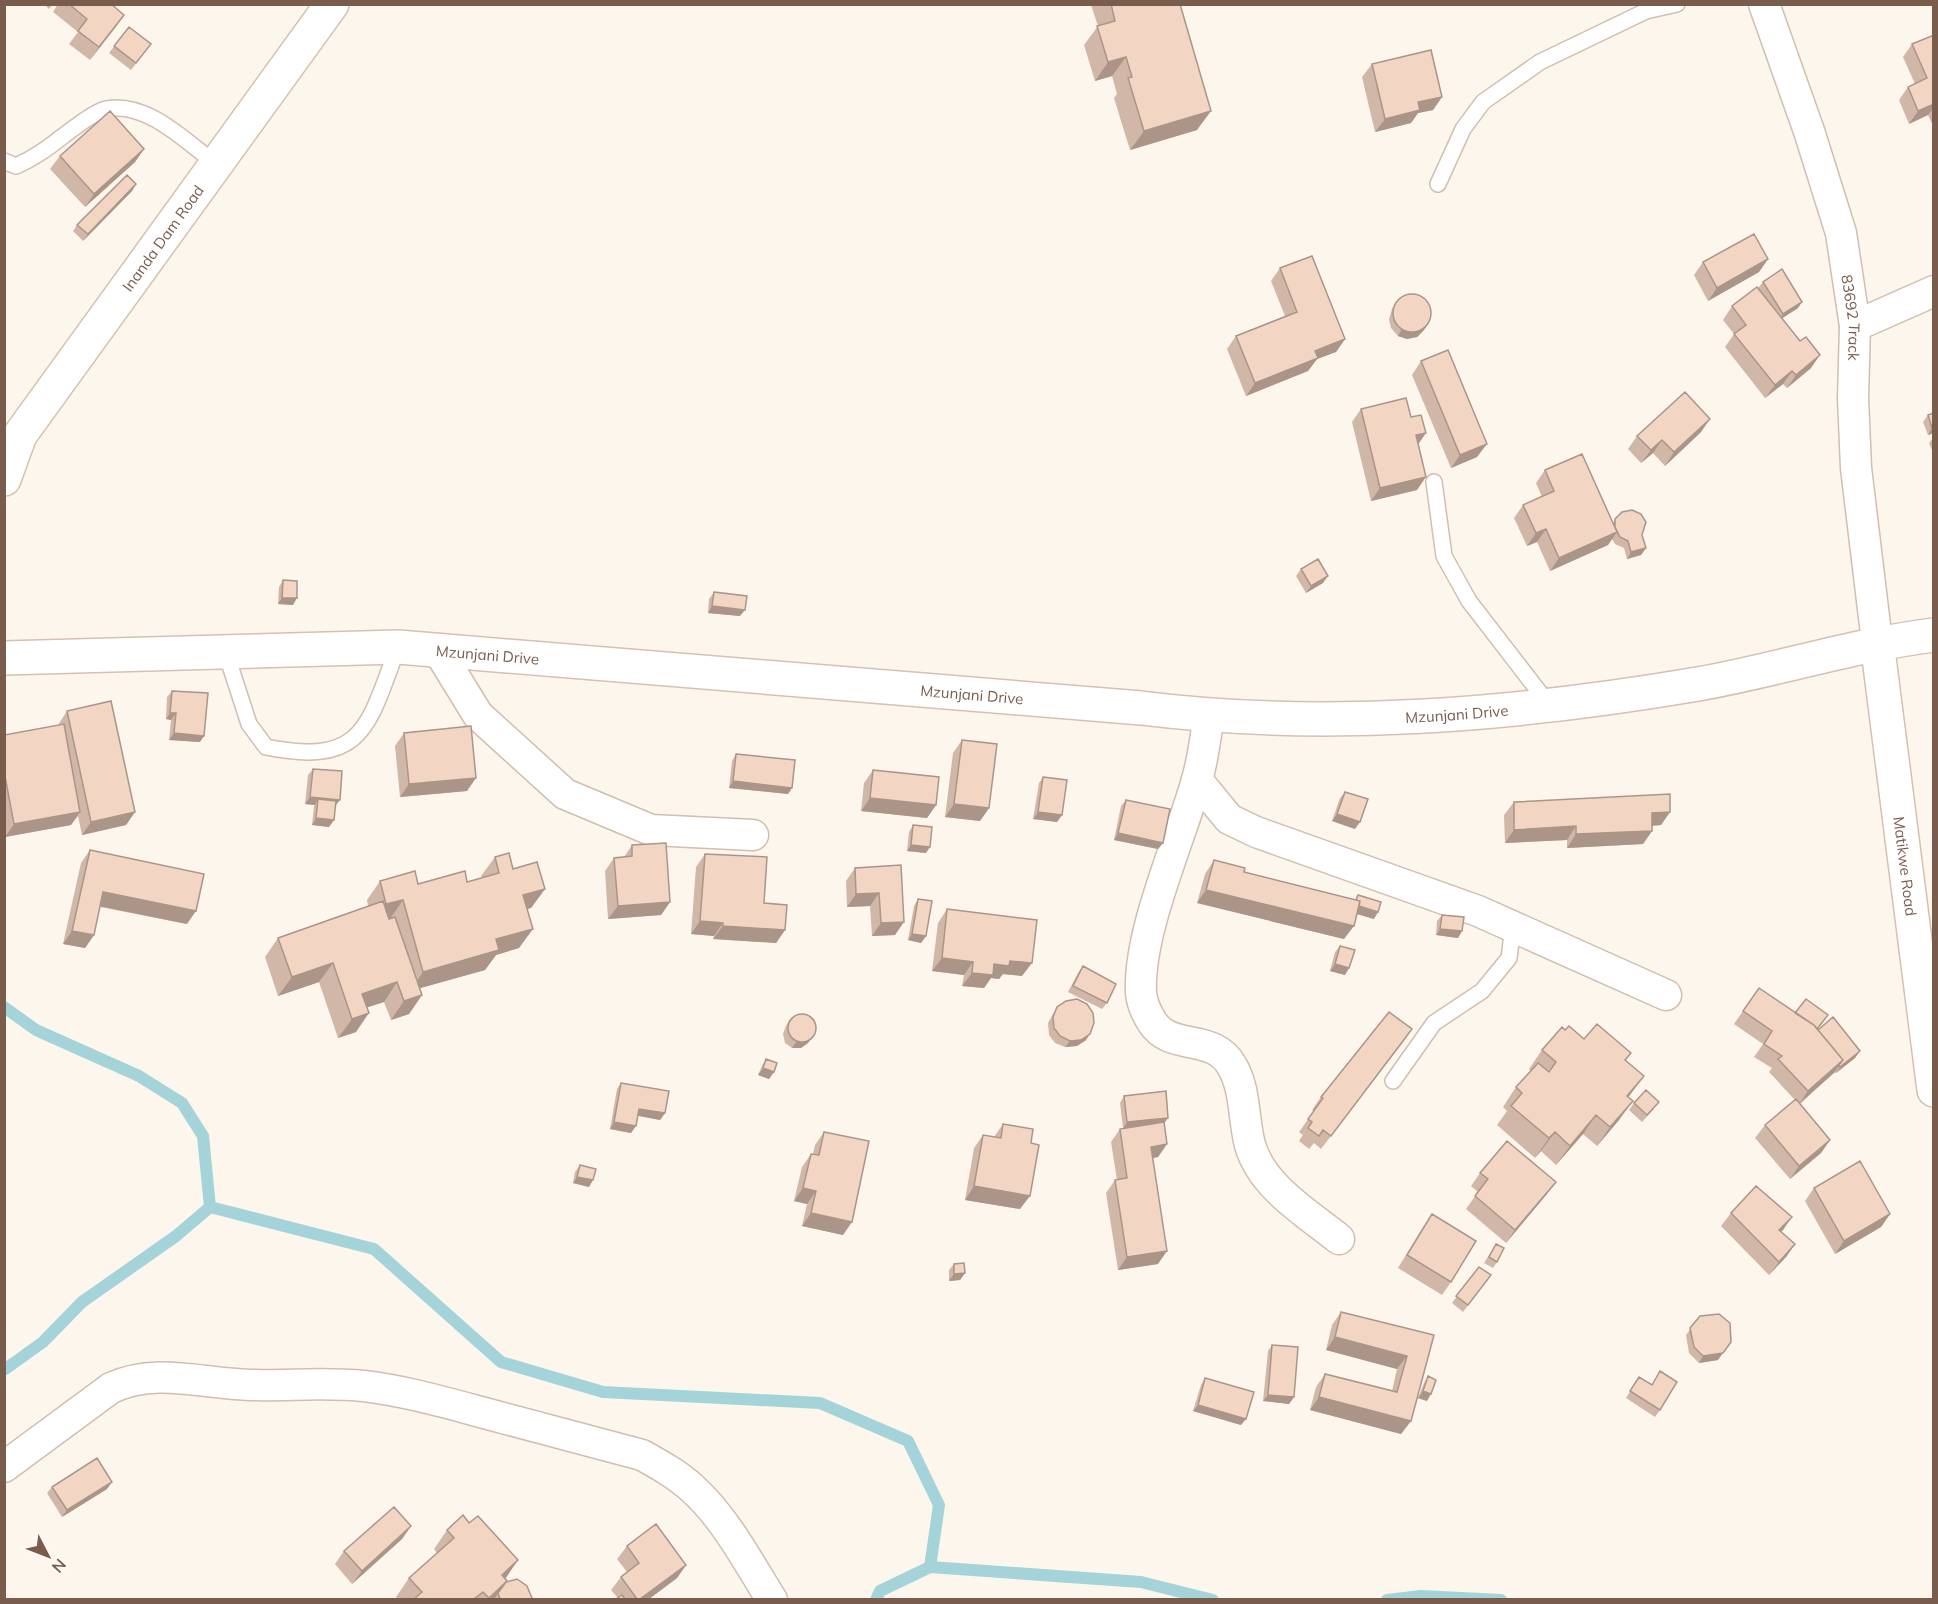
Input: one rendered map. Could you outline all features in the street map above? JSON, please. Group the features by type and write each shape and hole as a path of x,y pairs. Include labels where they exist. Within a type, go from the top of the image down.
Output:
{"main road":[{"name":"Inanda Dam Road","path":"4,479 20,435 332,4"},
{"name":"Mzunjani Drive","path":"4,658 225,650 398,647 1141,708 1209,716 1278,719 1427,716 1550,706 1700,683 1877,642 1934,635"},
{"name":"Matikwe Road","path":"1877,642 1934,1090"}],"street":[{"name":"83692 Track","path":"1764,4 1809,131 1841,233 1855,326 1853,398 1856,468 1877,642"},
{"path":"1855,326 1934,291"},
{"path":"438,650 478,715 566,794 651,830 753,835"},
{"path":"1209,716 1197,780 1144,952 1141,995 1145,1009 1154,1025 1166,1036 1216,1047 1227,1057 1234,1068 1242,1093 1250,1144 1257,1164 1268,1179 1339,1239"},
{"path":"1197,780 1228,819 1256,832 1478,911 1666,995"},
{"path":"4,1467 111,1388 129,1380 148,1377 192,1378 249,1385 313,1382 365,1386 427,1398 642,1455 672,1472 693,1489 716,1513 772,1599"}],"lane":[{"path":"1438,184 1463,129 1483,102 1540,62 1646,11 1677,4"},
{"path":"4,161 16,166 38,157 78,125 105,109 130,110 155,118 215,163"},
{"path":"1434,482 1444,556 1468,602 1550,706"},
{"path":"225,650 249,724 266,747 282,750 333,750 350,744 369,720 398,647"},
{"path":"1393,1081 1434,1023 1482,991 1509,958 1513,927"}],"building":[{"path":"69,4 111,4 124,15 99,47 78,31 87,19"},
{"path":"1111,4 1180,4 1211,111 1144,131 1128,78 1132,77 1126,57 1108,62 1097,26 1115,21"},
{"path":"129,27 151,44 136,63 114,46"},
{"path":"1934,35 1934,104 1918,111 1908,87 1927,78 1912,44"},
{"path":"1431,50 1442,97 1418,102 1420,110 1385,119 1372,64"},
{"path":"110,111 144,149 94,194 60,156"},
{"path":"127,175 136,184 88,234 77,225"},
{"path":"1754,234 1768,259 1717,288 1703,262"},
{"path":"1312,256 1345,339 1315,351 1318,358 1255,383 1236,336 1297,312 1280,268"},
{"path":"1782,269 1802,302 1783,314 1763,282"},
{"path":"1757,287 1800,341 1806,337 1820,355 1796,375 1792,371 1775,385 1734,334 1746,325 1732,306"},
{"path":"1412,294 1425,300 1431,313 1425,326 1412,332 1399,326 1393,313 1399,300"},
{"path":"1448,350 1487,444 1460,455 1421,361"},
{"path":"1685,392 1710,419 1674,452 1662,440 1651,450 1637,436"},
{"path":"1406,398 1411,417 1421,415 1426,433 1416,435 1426,477 1380,488 1361,409"},
{"path":"1934,413 1934,428 1932,428 1928,415"},
{"path":"1582,454 1617,532 1559,558 1546,529 1536,533 1523,505 1554,491 1545,470"},
{"path":"1632,510 1641,514 1646,522 1642,535 1646,548 1631,552 1628,541 1620,537 1615,527 1615,519 1622,512"},
{"path":"1318,559 1328,576 1311,586 1301,569"},
{"path":"283,580 297,581 297,598 282,598"},
{"path":"714,592 747,596 745,610 712,606"},
{"path":"172,691 208,693 204,736 174,733 176,713 170,713"},
{"path":"111,701 135,812 91,822 67,711"},
{"path":"64,724 80,812 14,824 4,771 4,735"},
{"path":"471,726 476,778 409,784 404,733"},
{"path":"962,740 997,744 989,808 954,804"},
{"path":"736,754 795,760 792,788 733,781"},
{"path":"313,769 342,771 340,800 310,797"},
{"path":"873,770 939,777 936,805 870,798"},
{"path":"1043,777 1067,780 1062,815 1038,812"},
{"path":"1345,792 1368,799 1360,822 1337,814"},
{"path":"1670,794 1670,812 1652,813 1652,831 1576,834 1576,826 1514,830 1514,802"},
{"path":"318,799 336,801 334,820 316,818"},
{"path":"1126,800 1170,809 1163,843 1118,833"},
{"path":"913,825 932,827 930,847 911,845"},
{"path":"666,843 670,902 618,906 614,858 632,856 632,845"},
{"path":"90,850 204,874 196,911 103,892 94,935 72,931"},
{"path":"509,853 513,869 537,862 545,889 523,895 533,929 496,939 499,950 423,972 403,900 386,904 380,881 415,871 418,884 465,871 467,882 499,873 495,857"},
{"path":"705,854 767,857 764,903 787,905 785,930 723,926 723,923 700,921"},
{"path":"1214,860 1245,868 1244,872 1360,901 1354,926 1206,890"},
{"path":"901,865 904,922 881,923 879,893 856,894 855,868"},
{"path":"1358,895 1381,902 1378,912 1359,906 1360,901 1356,900"},
{"path":"918,899 932,901 926,936 912,934"},
{"path":"383,901 389,919 395,917 422,995 404,1001 397,982 362,994 369,1013 352,1019 333,963 292,977 278,938"},
{"path":"947,909 1037,920 1032,963 1010,961 1009,966 994,964 993,975 972,973 973,962 942,958"},
{"path":"1442,915 1464,917 1462,931 1440,929"},
{"path":"1340,946 1355,950 1349,968 1335,964"},
{"path":"1083,966 1116,984 1107,1003 1073,986"},
{"path":"1759,988 1814,1025 1843,1060 1808,1091 1778,1059 1782,1056 1764,1044 1772,1031 1743,1011"},
{"path":"1077,999 1087,1004 1093,1013 1094,1023 1090,1034 1081,1040 1070,1041 1060,1036 1054,1028 1053,1017 1057,1007 1066,1001"},
{"path":"1806,999 1828,1015 1817,1029 1795,1013"},
{"path":"1389,1012 1412,1029 1331,1136 1323,1130 1319,1136 1308,1128 1312,1122 1308,1119 1323,1098 1321,1097"},
{"path":"802,1014 812,1018 816,1028 812,1038 802,1042 792,1038 788,1028 792,1018"},
{"path":"1833,1017 1860,1051 1840,1067 1843,1060 1818,1030"},
{"path":"1597,1024 1631,1053 1625,1060 1644,1076 1627,1096 1633,1101 1610,1127 1596,1115 1570,1146 1555,1132 1549,1138 1511,1106 1522,1093 1516,1087 1538,1063 1549,1072 1556,1062 1542,1050 1562,1027 1565,1030 1569,1026 1584,1039"},
{"path":"766,1059 777,1063 774,1072 763,1068"},
{"path":"621,1083 669,1091 665,1113 639,1109 636,1126 614,1122"},
{"path":"1646,1090 1659,1102 1647,1115 1634,1103"},
{"path":"1166,1091 1168,1118 1127,1122 1124,1096"},
{"path":"1796,1099 1830,1140 1799,1166 1765,1125"},
{"path":"1164,1122 1167,1144 1151,1147 1167,1251 1127,1257 1115,1180 1127,1178 1120,1129"},
{"path":"1003,1124 1033,1129 1031,1143 1039,1145 1030,1196 974,1186 983,1135 1001,1138"},
{"path":"824,1132 869,1141 852,1222 811,1213 816,1191 803,1188 811,1154 819,1155"},
{"path":"1507,1141 1556,1182 1515,1230 1475,1196 1488,1179 1480,1173"},
{"path":"1860,1161 1890,1214 1844,1241 1814,1188"},
{"path":"580,1165 596,1169 593,1180 577,1177"},
{"path":"1756,1186 1792,1217 1779,1230 1795,1244 1779,1262 1731,1213"},
{"path":"1432,1214 1476,1241 1451,1282 1407,1255"},
{"path":"1496,1244 1504,1248 1497,1262 1489,1257"},
{"path":"964,1263 965,1273 954,1274 954,1264"},
{"path":"1479,1267 1491,1275 1468,1305 1456,1296"},
{"path":"1341,1312 1434,1335 1411,1421 1319,1397 1325,1374 1397,1392 1407,1356 1335,1337"},
{"path":"1719,1314 1730,1323 1731,1342 1723,1353 1703,1356 1694,1347 1690,1328 1700,1316"},
{"path":"1272,1345 1298,1347 1294,1397 1268,1395"},
{"path":"1660,1371 1677,1382 1660,1410 1630,1391 1639,1377 1652,1385"},
{"path":"1428,1376 1436,1380 1431,1394 1423,1391"},
{"path":"1205,1378 1254,1392 1246,1419 1198,1405"},
{"path":"97,1458 112,1482 67,1510 52,1487"},
{"path":"394,1507 411,1526 362,1571 344,1551"},
{"path":"463,1515 469,1523 478,1516 518,1560 502,1575 507,1581 489,1598 483,1592 474,1599 414,1599 422,1592 409,1578 454,1538 447,1530"},
{"path":"656,1524 686,1565 637,1599 621,1577 639,1563 627,1546"},
{"path":"517,1579 527,1586 532,1598 500,1599 498,1593 506,1582"}],"waterway":[{"path":"4,1007 36,1030 139,1076 182,1103 203,1136 210,1207 374,1249 501,1362 603,1392 820,1403 908,1441 939,1505 930,1567"},
{"path":"4,1370 43,1342 82,1302 176,1236 210,1207"},
{"path":"876,1600 880,1591 930,1567 1141,1582 1213,1600"},
{"path":"1387,1600 1421,1596 1501,1600"}]}
